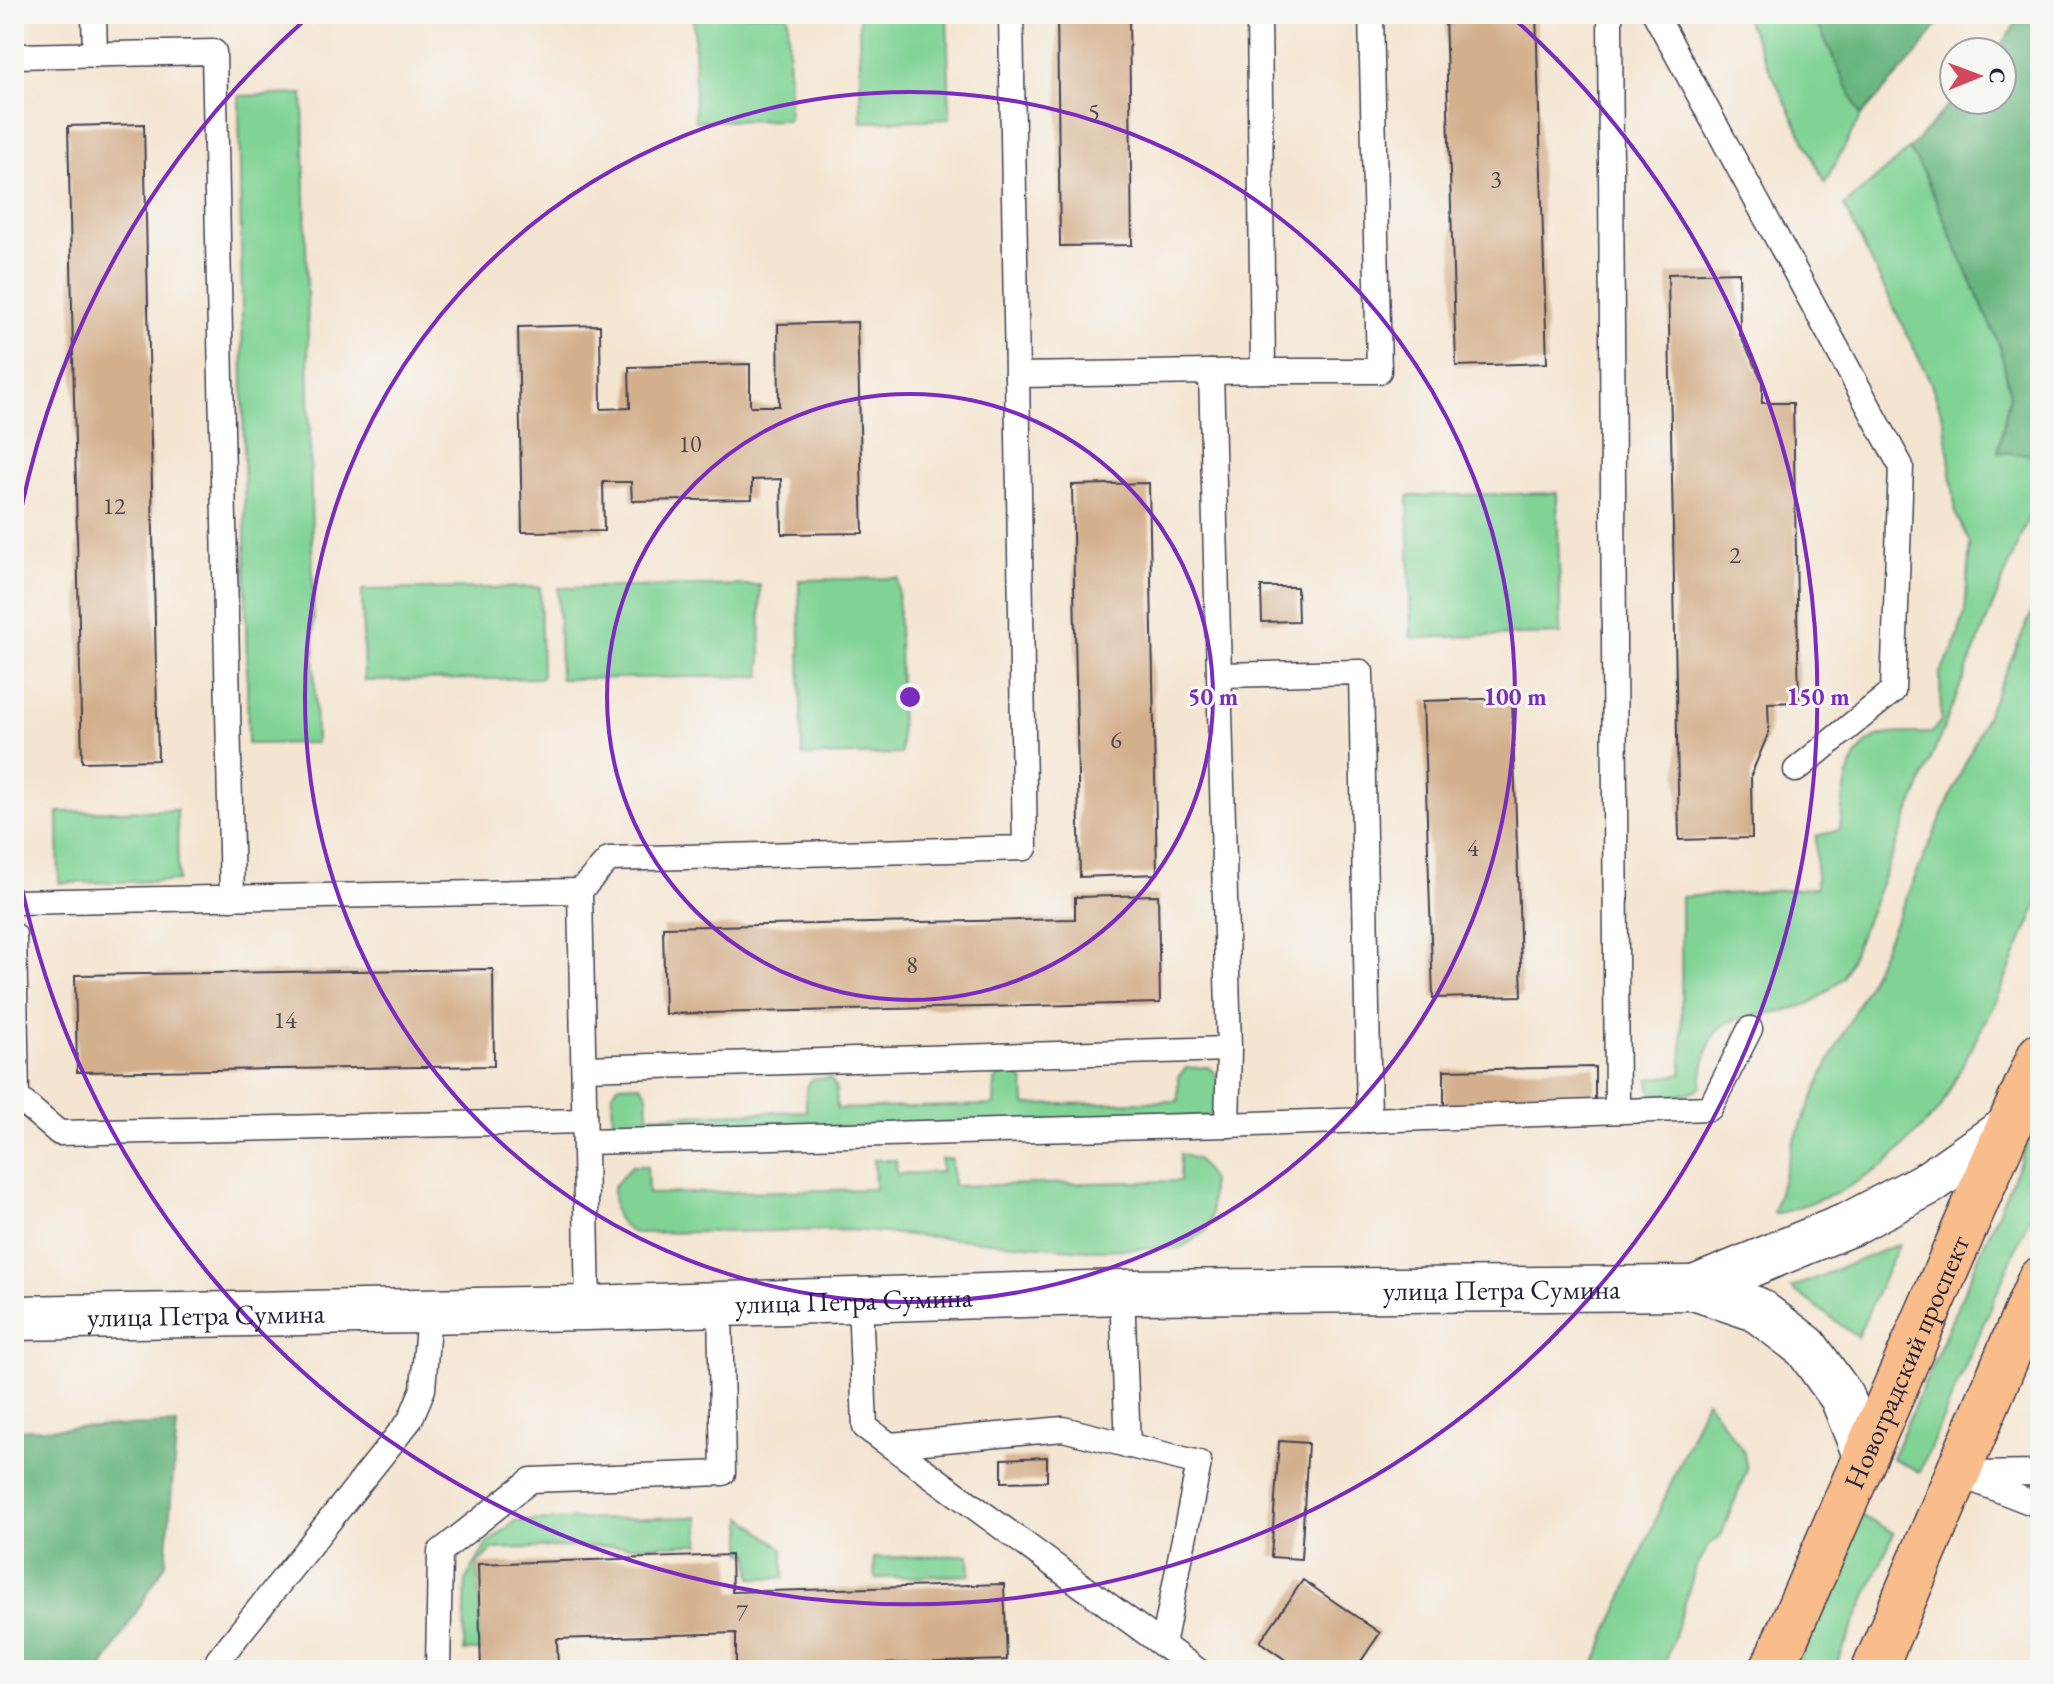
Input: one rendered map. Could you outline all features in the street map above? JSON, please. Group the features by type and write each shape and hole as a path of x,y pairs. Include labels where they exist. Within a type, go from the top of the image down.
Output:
{"main road":[{"name":"Новоградский проспект","path":"1772,1670 2040,1055"},
{"path":"1874,1670 2040,1279"}],"street":[{"path":"1694,1288 1850,1224 1930,1182 2009,1127"},
{"path":"1694,1288 1756,1309 1806,1347 1842,1397 1865,1455"},
{"name":"улица Петра Сумина","path":"14,1318 588,1308 1122,1292 1694,1288"}],"lane":[{"path":"94,14 95,55"},
{"path":"588,1308 580,891 609,859 1025,848 1011,14"},
{"path":"1259,14 1263,371"},
{"path":"1017,375 1379,371 1371,14"},
{"path":"1610,14 1617,1111"},
{"path":"1655,14 1901,466 1893,691 1796,770"},
{"path":"14,56 214,52 232,898"},
{"path":"1211,372 1229,1049 1227,1125"},
{"path":"1219,675 1361,672 1369,1120"},
{"path":"14,902 580,891"},
{"path":"14,935 17,1097 59,1133 1227,1125 1710,1108 1750,1029"},
{"path":"584,1068 1229,1049"},
{"path":"1122,1292 1128,1446"},
{"path":"860,1300 865,1427 1197,1670"},
{"path":"438,1670 440,1552 531,1480 723,1473 720,1304"},
{"path":"218,1660 410,1420 423,1389 429,1311"},
{"path":"891,1445 1063,1429 1199,1463 1163,1645"},
{"path":"1958,1474 2040,1473"},
{"path":"1958,1474 2040,1506"}],"green space":[{"path":"694,14 788,14 789,120 695,121"},
{"path":"859,14 947,14 950,119 861,122"},
{"path":"1743,14 1813,14 1861,116 1825,183"},
{"path":"1813,14 1945,14 1917,54 1861,116"},
{"path":"2022,14 2040,14 2040,455 1998,452 2010,393 2000,347 1924,173 1909,149 1939,116 2018,116 2018,36 2008,36"},
{"path":"303,94 316,743 248,744 239,96"},
{"path":"1909,149 1924,173 2000,347 2010,393 1998,451 2040,455 2040,488 1843,978 1808,1004 1734,1020 1722,1027 1712,1039 1705,1058 1701,1087 1676,1095 1657,1093 1650,1091 1649,1079 1682,1074 1681,897 1816,888 1816,836 1840,830 1847,779 1857,755 1875,738 1932,733 1941,720 1940,673 1954,649 1965,612 1970,543 1956,515 1945,423 1930,381 1844,206"},
{"path":"1557,493 1561,634 1411,638 1408,496"},
{"path":"898,578 901,754 802,756 799,580"},
{"path":"760,585 761,676 560,679 558,588"},
{"path":"540,587 542,678 364,681 362,590"},
{"path":"2040,594 2040,898 1999,994 1940,1109 1885,1165 1838,1193 1773,1213 1792,1146 1824,1072 1867,986"},
{"path":"177,810 178,881 59,883 58,812"},
{"path":"1208,1067 1218,1076 1219,1104 1211,1116 630,1134 613,1121 612,1094 618,1085 641,1084 647,1093 648,1116 806,1111 806,1088 812,1079 830,1078 836,1087 837,1109 994,1105 995,1082 1000,1073 1016,1073 1024,1082 1025,1105 1178,1101 1178,1077 1186,1068"},
{"path":"2040,1115 2040,1192 1920,1472 1892,1458"},
{"path":"1180,1154 1197,1159 1211,1182 1211,1218 1206,1231 1181,1248 1088,1250 849,1230 635,1233 618,1220 614,1202 613,1187 632,1166 647,1166 648,1194 875,1189 874,1160 896,1160 897,1174 941,1172 941,1159 952,1159 953,1186 1180,1181"},
{"path":"1899,1244 1857,1337 1791,1288"},
{"path":"1706,1400 1743,1450 1747,1470 1721,1535 1710,1544 1696,1567 1663,1670 1592,1670"},
{"path":"177,1424 166,1563 101,1670 14,1670 14,1430"},
{"path":"1860,1515 1894,1533 1834,1670 1795,1670"},
{"path":"698,1517 700,1544 493,1549 478,1564 481,1651 464,1651 466,1579 487,1544 515,1521"},
{"path":"743,1517 783,1549 784,1578 752,1578 750,1553 743,1553"},
{"path":"969,1555 970,1575 875,1578 874,1558"}],"building":[{"path":"1057,14 1129,14 1132,245 1060,246"},
{"path":"1445,14 1536,14 1547,363 1456,366"},
{"path":"144,124 158,760 82,762 68,126"},
{"path":"1739,272 1740,335 1762,380 1762,403 1793,403 1799,702 1768,703 1769,732 1751,775 1752,838 1679,840 1668,274"},
{"path":"857,322 863,533 782,534 781,479 752,480 752,499 632,501 631,482 603,482 604,531 522,532 518,327 600,325 601,409 630,408 629,367 750,364 750,406 779,406 778,324"},
{"path":"1149,483 1157,874 1080,877 1072,485"},
{"path":"1261,587 1297,587 1298,621 1262,622"},
{"path":"1512,698 1522,996 1433,998 1423,701"},
{"path":"1158,895 1160,1003 665,1014 663,927 1075,919 1075,897"},
{"path":"493,969 494,1066 77,1072 75,975"},
{"path":"1595,1067 1595,1103 1444,1107 1444,1070"},
{"path":"1279,1441 1308,1443 1301,1559 1271,1557"},
{"path":"1047,1457 1047,1481 1002,1482 1002,1459"},
{"path":"731,1555 732,1592 1004,1584 1007,1660 736,1668 736,1633 557,1639 558,1670 481,1670 478,1564"},
{"path":"1303,1580 1380,1633 1355,1670 1300,1670 1260,1642"}]}
